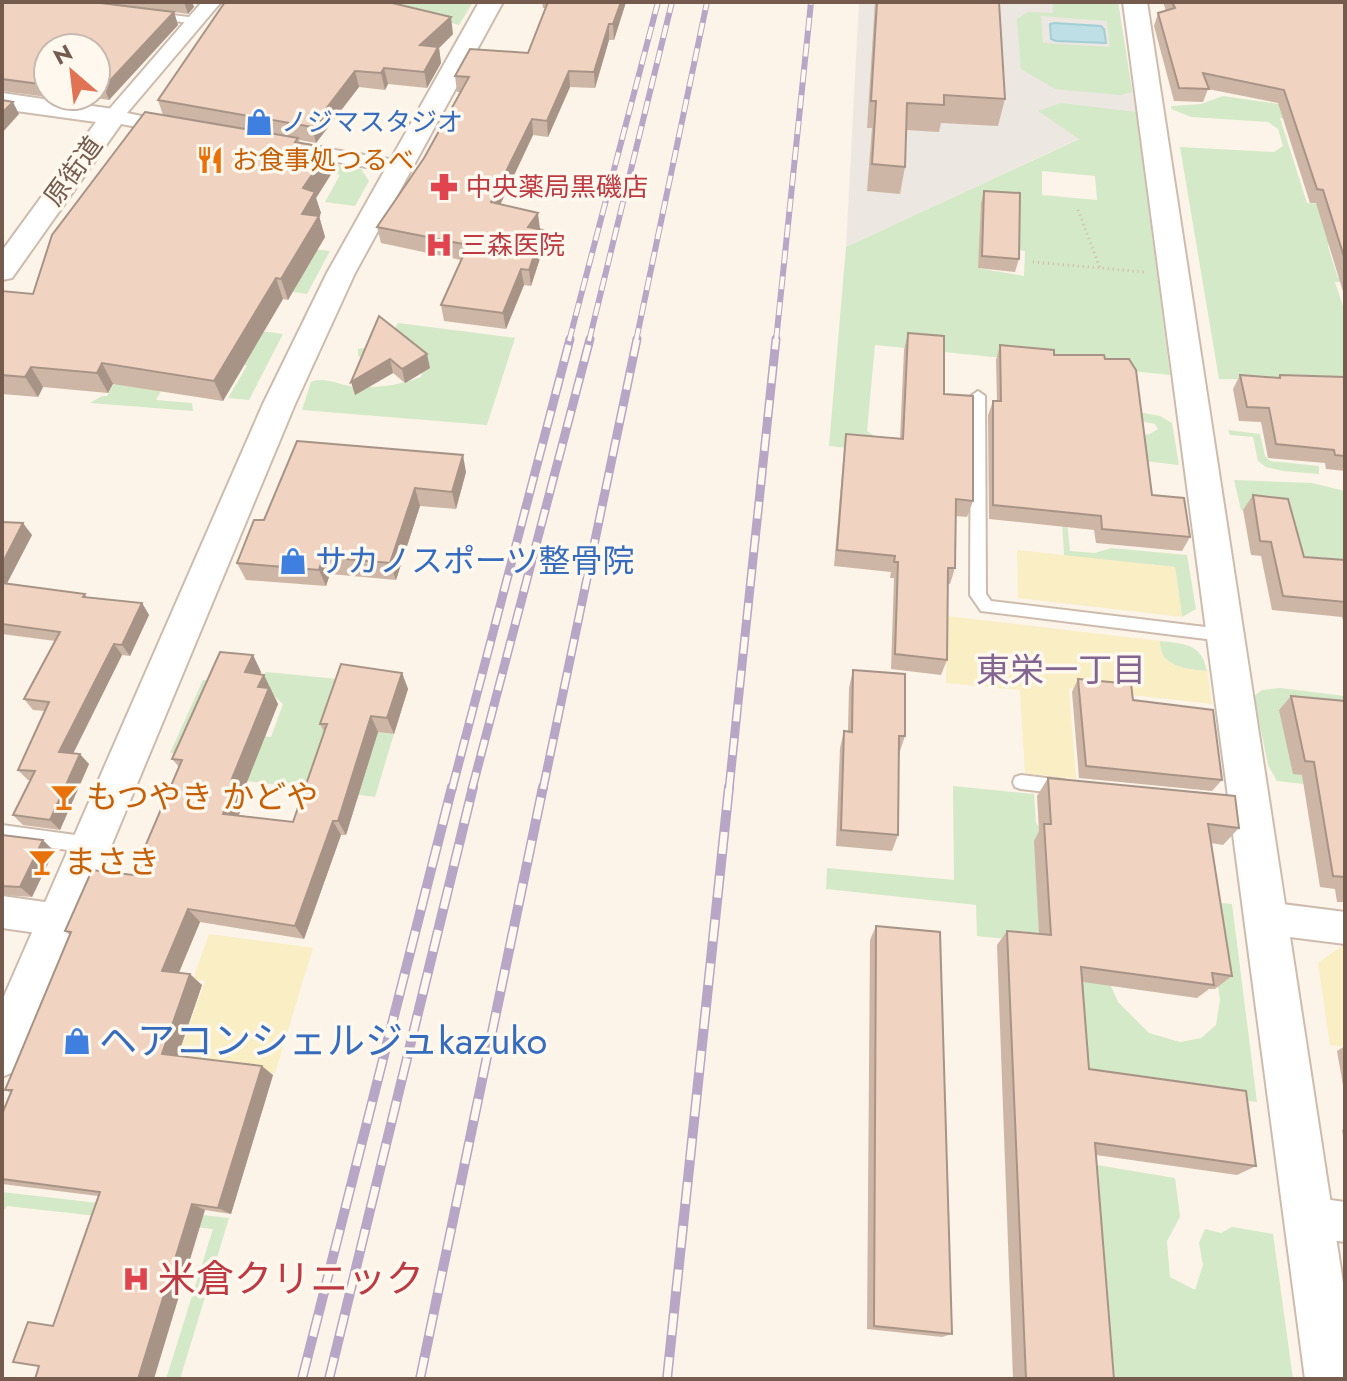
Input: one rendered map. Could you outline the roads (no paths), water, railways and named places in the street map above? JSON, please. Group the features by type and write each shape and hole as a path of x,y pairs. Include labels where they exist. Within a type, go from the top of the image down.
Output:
{"street":[{"name":"原街道","path":"2,271 113,117 212,2"},
{"path":"2,1054 279,404 341,273 491,2"},
{"path":"1135,2 1222,635 1242,805 1327,1219 1331,1379"},
{"path":"2,101 206,134"},
{"path":"268,145 401,167"},
{"path":"2,912 59,920"},
{"path":"1267,918 1345,928"}],"lane":[{"path":"138,13 196,21"},
{"path":"978,396 978,595 986,607 1222,635"},
{"path":"1021,782 1082,789"},
{"path":"2,833 90,845"}],"water":[{"path":"1050,24 1101,26 1106,43 1056,41 1051,39"}],"railway":[{"path":"569,341 658,2"},
{"path":"589,341 672,2"},
{"path":"636,341 707,2"},
{"path":"776,341 811,2"},
{"path":"452,789 570,339"},
{"path":"472,789 590,339"},
{"path":"543,789 637,339"},
{"path":"729,789 776,339"},
{"path":"302,1379 452,787"},
{"path":"329,1379 473,787"},
{"path":"420,1379 543,787"},
{"path":"667,1379 729,787"}],"place":[{"name":"ノジマスタジオ","path":"259,122"},
{"name":"お食事処つるべ","path":"210,160"},
{"name":"中央薬局黒磯店","path":"444,187"},
{"name":"三森医院","path":"439,245"},
{"name":"サカノスポーツ整骨院","path":"293,561"},
{"name":"もつやき かどや","path":"64,797"},
{"name":"まさき","path":"42,862"},
{"name":"ヘアコンシェルジュkazuko","path":"77,1041"},
{"name":"米倉クリニック","path":"136,1279"}],"district":[{"name":"東栄一丁目","path":"1061,670"}]}
